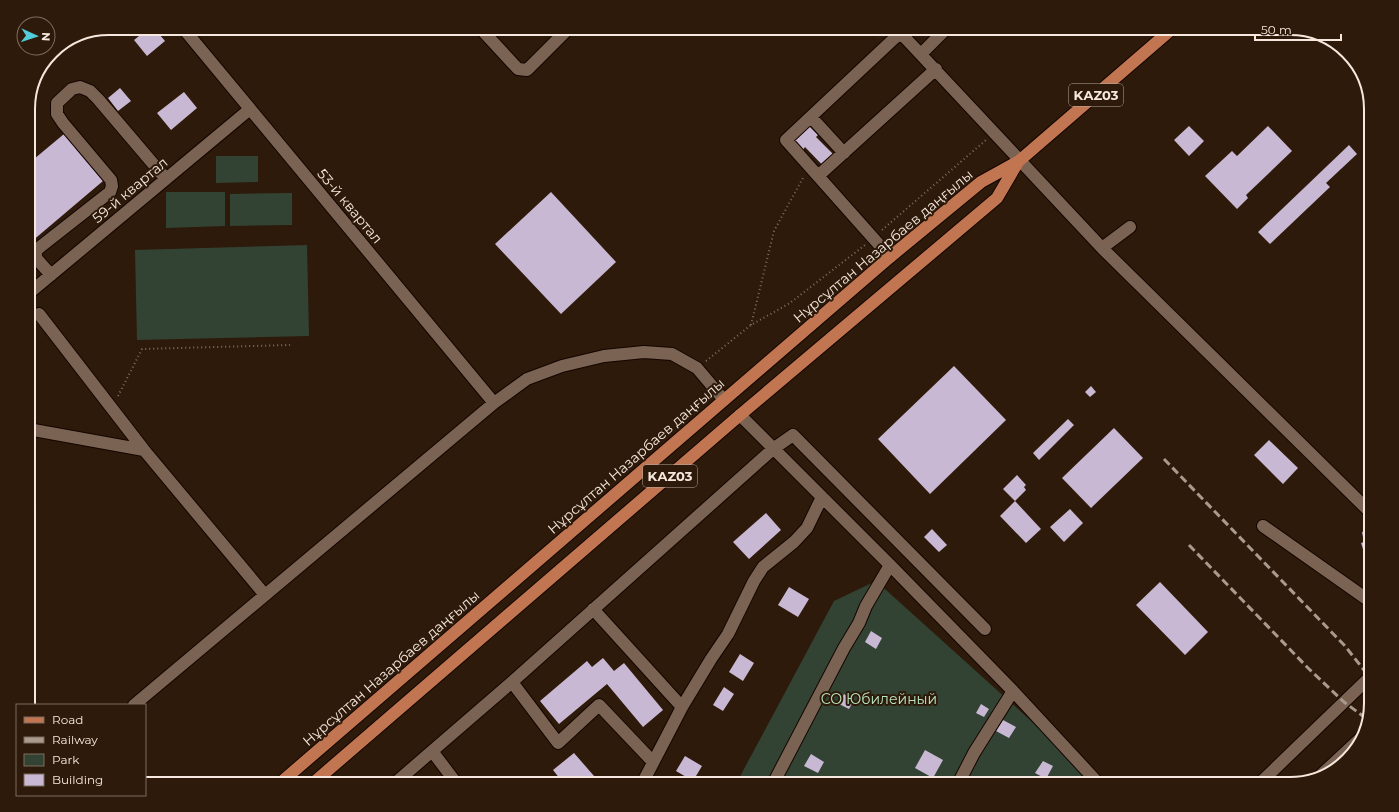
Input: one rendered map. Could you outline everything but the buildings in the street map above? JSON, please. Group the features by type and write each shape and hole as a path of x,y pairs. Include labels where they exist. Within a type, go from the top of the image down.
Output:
{"main road":[{"name":"Нұрсұлтан Назарбаев даңғылы","path":"287,777 890,257 981,182 1019,161 1165,35"},
{"name":"Нұрсұлтан Назарбаев даңғылы","path":"320,777 740,415 997,198 1019,161"},
{"path":"724,400 740,415"}],"street":[{"name":"53-й квартал","path":"189,35 494,403"},
{"path":"486,35 518,69 527,70 562,35"},
{"path":"890,257 786,140 893,35"},
{"path":"903,35 1102,248 1364,506"},
{"path":"921,54 940,35"},
{"path":"818,176 936,69"},
{"path":"51,275 36,258 36,251 110,192 112,186 111,180 57,114 57,103 72,89 80,87 90,91 98,98 166,179"},
{"name":"59-й квартал","path":"35,288 250,109"},
{"path":"811,117 844,153"},
{"path":"1102,248 1130,227"},
{"path":"39,314 144,450 265,595"},
{"path":"135,704 494,403 527,379 562,366 604,356 644,352 672,354 697,368 724,400"},
{"path":"740,415 1014,691 1093,777"},
{"path":"35,430 144,450"},
{"path":"402,777 512,682 773,449 793,435 985,629"},
{"path":"646,777 682,707 728,634 754,581 763,567 794,542 807,528 822,497"},
{"path":"1263,526 1364,597"},
{"path":"777,777 844,648 859,623 866,606 890,565"},
{"path":"593,609 682,707"},
{"path":"512,682 558,743 599,705 653,762"},
{"path":"1265,777 1364,683"},
{"path":"962,777 974,753 1014,691"},
{"path":"432,751 452,777"}],"path":[{"path":"697,368 751,324 790,302 873,238 976,150 993,133"},
{"path":"751,324 774,231 810,166"},
{"path":"112,408 142,349 290,345"}],"green space":[{"path":"216,156 258,156 258,182 216,183"},
{"path":"166,192 225,192 225,226 166,228"},
{"path":"292,193 292,225 230,226 230,194"},
{"path":"307,245 309,336 137,340 135,250"},
{"name":"СО Юбилейный","path":"876,581 1093,777 740,777 834,601"}],"railway":[{"path":"1164,459 1345,646 1364,670"},
{"path":"1189,545 1308,668 1344,702 1362,716"}]}
